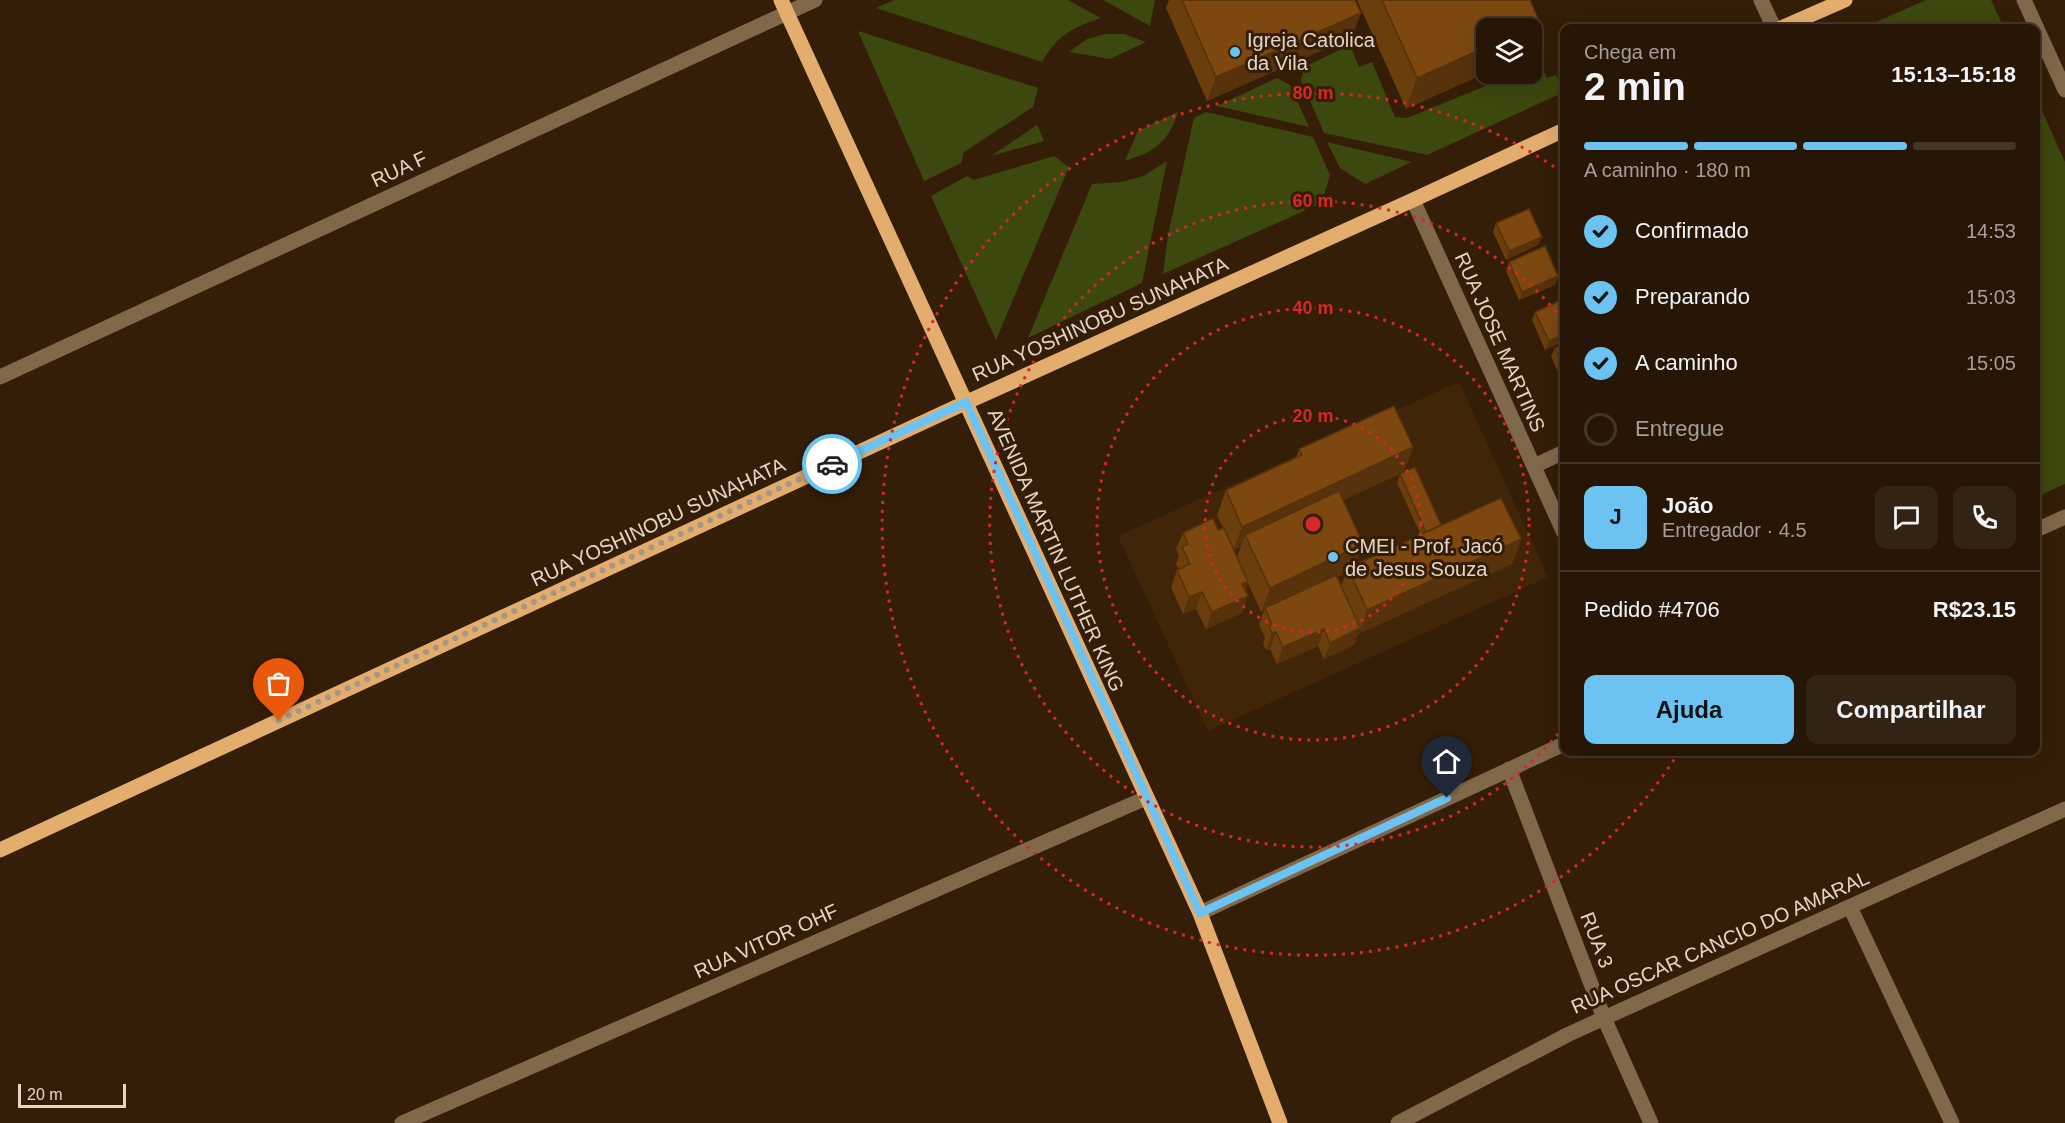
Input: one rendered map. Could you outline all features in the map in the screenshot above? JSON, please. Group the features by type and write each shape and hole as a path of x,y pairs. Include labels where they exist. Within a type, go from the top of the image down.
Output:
{"main road":[{"path":"1790,24 1845,0"},
{"name":"AVENIDA MARTIN LUTHER KING","path":"784,7 1200,913 1280,1123"},
{"name":"RUA YOSHINOBU SUNAHATA","path":"0,850 966,402 1560,132"}],"street":[{"name":"RUA F","path":"0,377 784,7 815,0"},
{"path":"1761,0 1772,24"},
{"path":"2024,0 2035,24"},
{"path":"2040,35 2065,90"},
{"name":"RUA JOSE MARTINS","path":"1413,200 1560,524"},
{"path":"1534,466 1560,454"},
{"path":"2040,528 2065,517"},
{"path":"1200,913 1560,746"},
{"name":"RUA 3","path":"1509,769 1604,1018 1651,1123"},
{"name":"RUA VITOR OHF","path":"402,1123 1146,798"},
{"name":"RUA OSCAR CANCIO DO AMARAL","path":"1398,1123 1569,1034 2065,809"},
{"path":"1850,907 1952,1123"}],"shaded area":[{"name":"CMEI - Prof. Jacó de Jesus Souza","path":"1459,382 1548,577 1208,731 1118,536"}],"green space":[{"path":"894,0 1068,0 1101,18 1066,34 1053,45 1042,62 876,8"},
{"path":"1103,0 1155,0 1150,26"},
{"path":"1926,0 1991,0 2002,24 1872,24"},
{"path":"858,31 1038,88 1033,107 964,152 961,163 924,181"},
{"path":"1105,34 1124,34 1146,42 1110,59 1069,52 1087,39"},
{"path":"1350,45 1359,67 1372,62 1395,117 1407,118 1490,84 1542,84 1542,69 1547,78 1556,75 1560,84 1560,94 1427,155 1324,133 1301,80 1304,67"},
{"path":"1277,78 1290,85 1309,127 1217,106"},
{"path":"2040,106 2065,162 2065,484 2040,495"},
{"path":"1178,112 1170,131 1159,145 1125,161 1138,131"},
{"path":"1206,112 1313,137 1330,175 1322,203 1163,274 1168,235 1194,118"},
{"path":"1037,125 1044,141 991,156"},
{"path":"1327,142 1412,162 1365,184 1340,168"},
{"path":"1054,156 1069,167 996,340 931,196 967,176 974,180"},
{"path":"1167,161 1142,283 1028,338 1092,184 1122,182 1143,176"}],"building":[{"path":"1182,0 1355,0 1361,13 1216,77"},
{"path":"1382,0 1530,0 1538,18 1476,18 1476,51 1417,78"},
{"path":"1529,209 1542,237 1509,251 1496,223"},
{"path":"1545,246 1558,276 1522,292 1509,262"},
{"path":"1560,301 1560,336 1549,341 1535,312"},
{"path":"1560,345 1560,360 1555,348"},
{"path":"1394,406 1413,447 1242,527 1226,490 1302,455 1299,449"},
{"path":"1415,467 1441,525 1426,532 1400,474"},
{"path":"1339,491 1363,544 1270,588 1245,535"},
{"path":"1501,498 1521,539 1367,610 1348,568"},
{"path":"1213,518 1218,530 1224,528 1248,582 1242,584 1248,596 1212,612 1202,592 1189,597 1177,570 1190,564 1182,547 1188,544 1183,533"},
{"path":"1336,575 1360,628 1330,643 1324,629 1283,647 1276,632 1272,633 1269,626 1272,624 1265,608"}],"way so far":[{"path":"279,720 832,464"}],"place":[{"name":"Igreja Catolica da Vila","path":"1235,52"},
{"name":"CMEI - Prof. Jacó de Jesus Souza","path":"1333,557"}],"route":[{"path":"832,464 966,402 1200,913 1447,798"}]}
